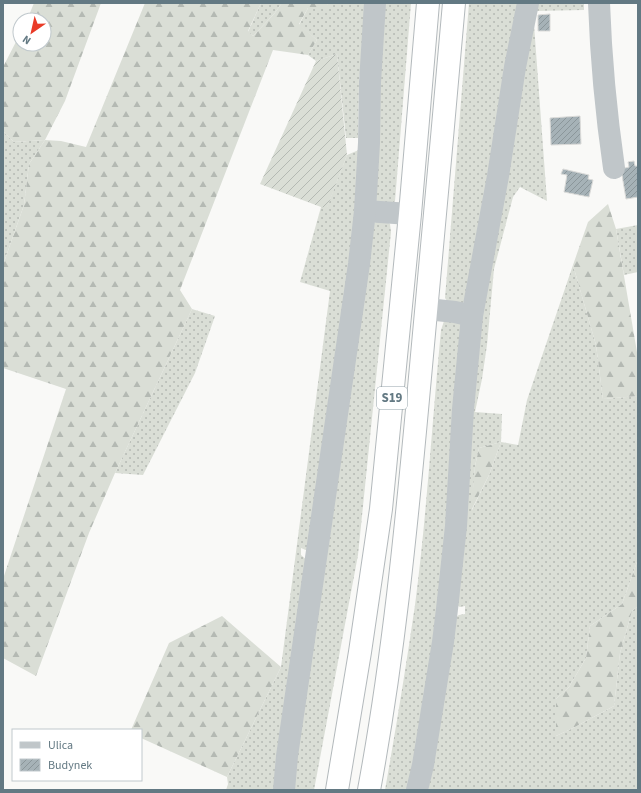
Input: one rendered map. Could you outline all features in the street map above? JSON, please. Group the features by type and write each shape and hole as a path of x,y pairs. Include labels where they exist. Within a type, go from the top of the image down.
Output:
{"highway":[{"name":"S19","path":"337,790 360,652 381,509 410,214 428,3"},
{"name":"S19","path":"369,790 377,747 396,616 408,510 454,3"}],"street":[{"path":"284,790 294,710 359,264 365,211 369,143 370,82 375,3"},
{"path":"417,790 423,765 447,610 456,526 463,410 472,316 498,176 515,67 528,3"},
{"path":"599,3 606,116 614,168"},
{"path":"365,211 410,214"},
{"path":"427,309 455,312 472,316"}],"green space":[{"path":"34,3 101,3 65,101 45,140 14,142 3,131 3,67 12,50 12,52 52,52 52,12 30,12"},
{"path":"145,3 261,3 248,31 253,36 274,14 282,3 328,3 327,8 308,8 299,24 317,40 308,55 273,50 180,290 192,309 115,473 89,533 36,676 3,658 3,579 66,389 3,368 3,265 24,205 29,164 45,140 61,141 86,147"},
{"path":"261,3 282,3 274,14 253,36 248,32"},
{"path":"328,3 368,3 363,59 359,78 358,138 346,138 337,54 316,61 308,55 317,40 299,25 308,8 326,8"},
{"path":"380,3 411,3 395,201 391,205 376,203"},
{"path":"469,3 521,3 468,300 461,304 450,305 445,298"},
{"path":"535,3 584,3 584,10 533,11"},
{"path":"533,11 547,201 520,187 513,197 494,269 487,345 475,412 502,414 501,442 518,445 527,400 573,265 596,345 603,399 638,396 638,559 622,604 590,626 586,658 569,687 556,699 556,736 614,706 620,653 632,611 638,606 638,790 428,790 437,739 435,730 453,619 459,615 465,614 465,606 460,607 454,604 464,499 469,410 480,345 477,332 512,121","holes":["501,442 489,475 472,510 475,466 479,448"]},
{"path":"337,54 347,155 327,208 260,184 316,61"},
{"path":"3,131 14,142 45,140 29,164 24,205 3,265"},
{"path":"361,149 359,204 308,551 301,548 301,555 309,562 277,790 226,790 228,784 227,777 281,667 330,291 300,282 321,207 327,207 347,155"},
{"path":"608,204 616,229 638,358 638,396 603,399 596,345 573,265 588,222"},
{"path":"386,221 390,224 391,232 358,555 314,790 290,790 374,223"},
{"path":"638,225 638,272 624,275 616,229"},
{"path":"192,309 215,316 195,373 143,475 115,473"},
{"path":"459,319 465,329 446,561 409,790 385,790 415,605 426,502 441,330 444,321"},
{"path":"501,442 489,475 471,511 475,466 479,448"},
{"path":"638,559 638,606 632,611 620,653 614,706 556,736 556,699 569,687 586,658 590,626 622,604"},
{"path":"222,616 281,667 227,777 142,738 142,729 131,729 169,643"}],"building":[{"path":"550,14 550,31 538,31 538,15"},
{"path":"580,116 581,144 551,145 550,118"},
{"path":"634,161 635,166 638,166 638,197 626,199 621,169 629,167 628,162"},
{"path":"563,169 589,175 588,179 593,180 589,197 564,192 567,175 561,174"}]}
